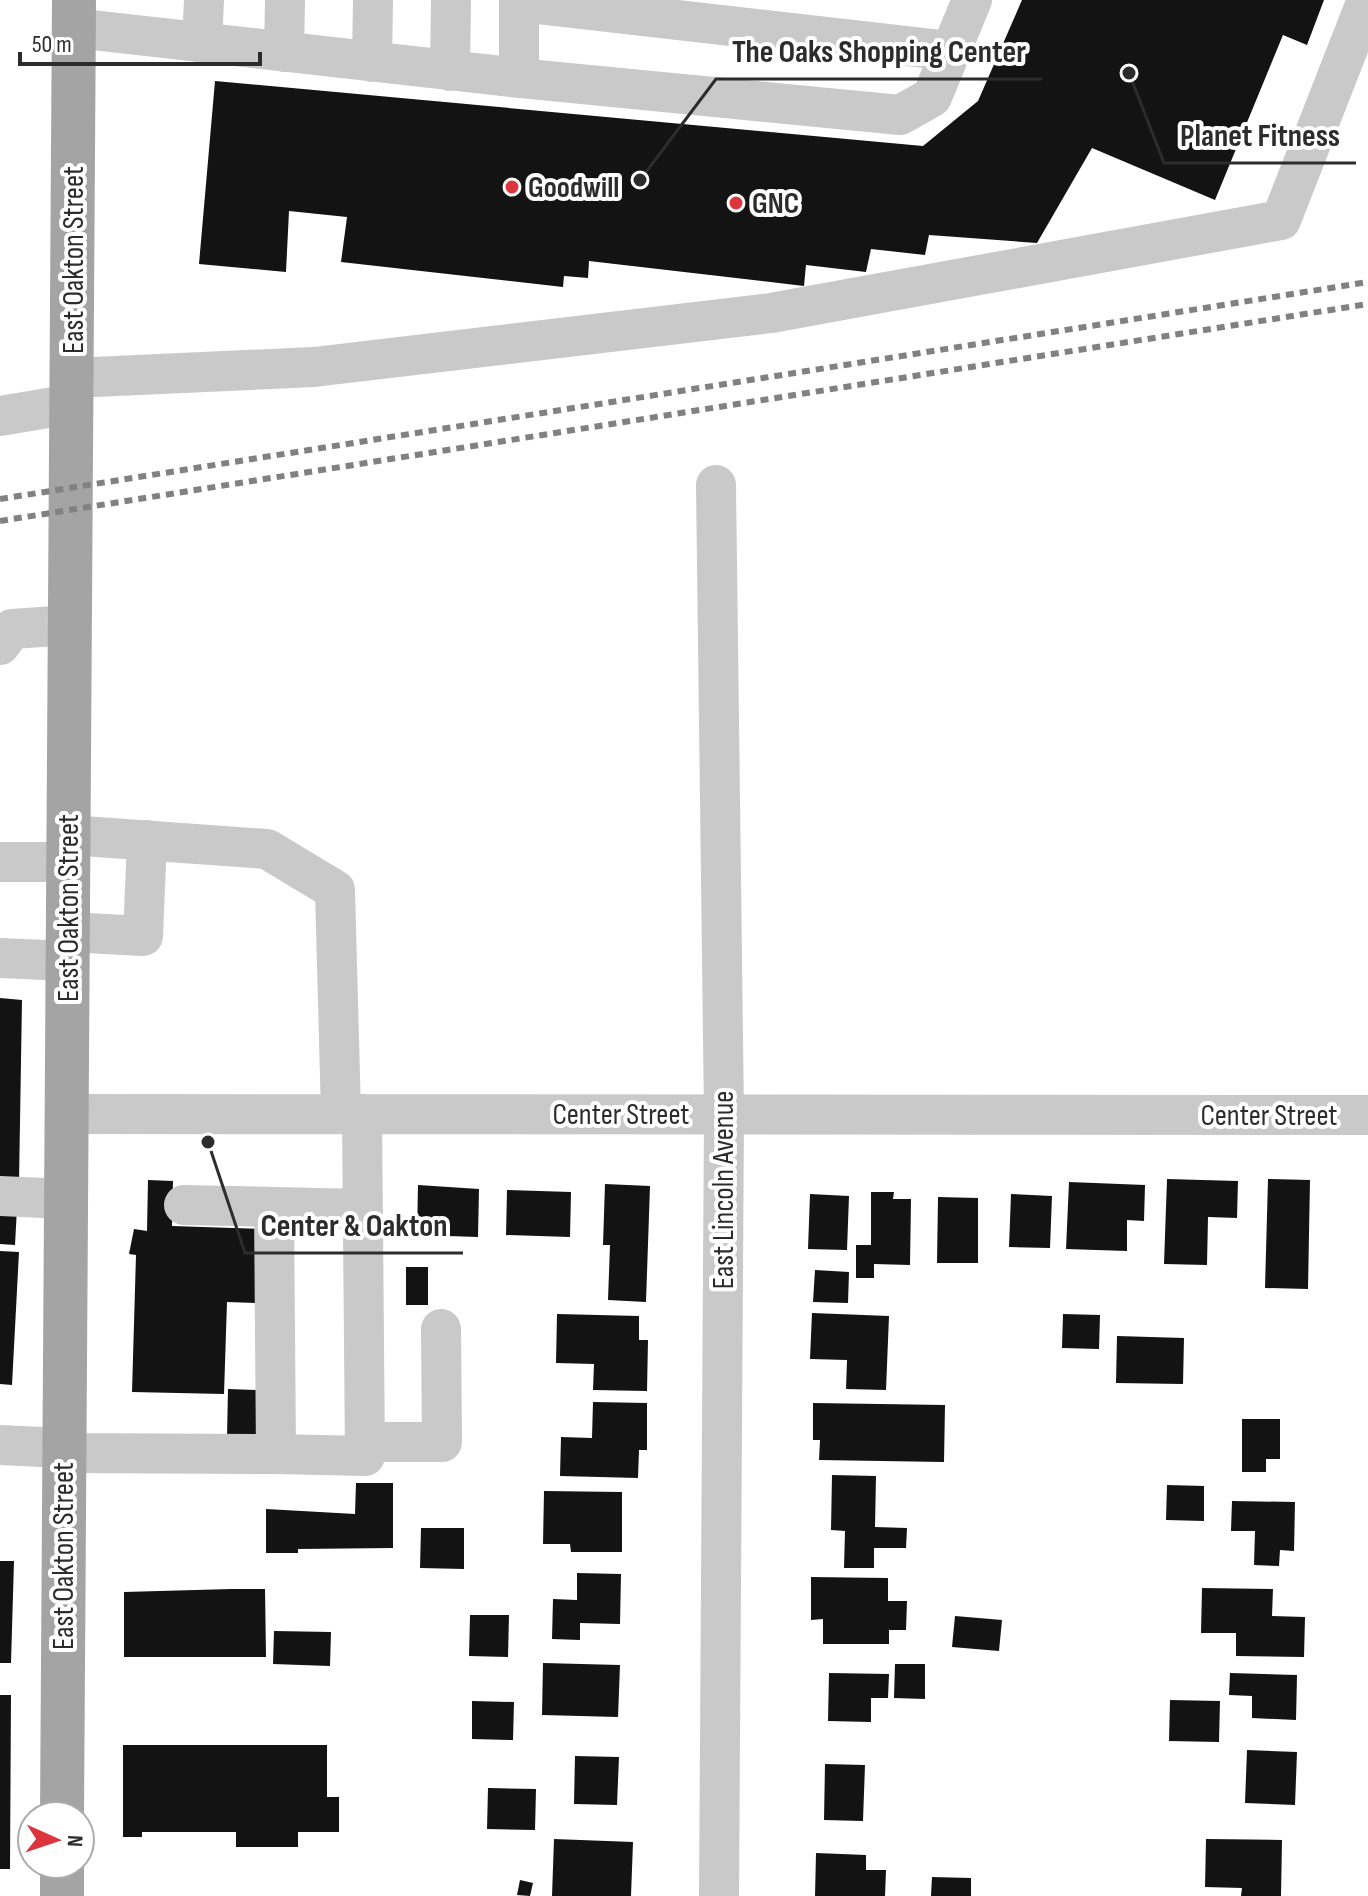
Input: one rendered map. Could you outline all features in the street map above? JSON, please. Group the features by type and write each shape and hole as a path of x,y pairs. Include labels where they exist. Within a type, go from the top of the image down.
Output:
{"main road":[{"name":"East Oakton Street","path":"62,1800 74,14"}],"street":[{"path":"202,43 204,0"},
{"path":"284,52 285,0"},
{"path":"372,62 373,0"},
{"path":"450,71 451,0"},
{"path":"74,14 202,43 450,71 900,115 932,97 972,0"},
{"path":"0,416 72,391 314,367 771,313 1281,220 1367,0"},
{"path":"519,78 519,1 951,51"},
{"name":"East Lincoln Avenue","path":"716,485 724,1115 719,1896"},
{"path":"0,645 12,629 70,625"},
{"path":"0,958 143,936 147,840"},
{"path":"0,862 69,849 147,840 267,849 335,890 351,1114 363,1209 365,1456 63,1450 0,1445"},
{"name":"Center Street","path":"67,1114 1368,1115"},
{"path":"0,1196 66,1199"},
{"path":"184,1205 363,1209"},
{"path":"274,1207 276,1454"},
{"path":"365,1442 442,1442 441,1329"}],"building":[{"path":"1022,0 1324,0 1307,45 1283,35 1215,200 1092,148 1037,243 929,235 925,255 871,249 866,272 806,265 804,286 589,261 588,278 564,276 563,287 341,262 347,217 289,211 286,272 199,264 215,81 923,146 978,101"},
{"path":"0,998 22,1000 19,1183 0,1182"},
{"path":"1167,1179 1238,1181 1237,1218 1208,1217 1207,1265 1164,1264"},
{"path":"1268,1179 1310,1180 1308,1289 1265,1288"},
{"path":"148,1180 173,1181 172,1226 260,1229 259,1303 227,1302 224,1394 132,1392 136,1255 129,1254 134,1229 147,1231"},
{"path":"1069,1182 1145,1185 1144,1221 1127,1220 1127,1251 1066,1249"},
{"path":"605,1184 650,1186 646,1302 608,1300 610,1245 603,1245"},
{"path":"418,1185 479,1189 478,1237 417,1235"},
{"path":"507,1190 571,1192 570,1237 506,1235"},
{"path":"871,1192 894,1192 893,1199 911,1199 910,1265 874,1264 874,1278 856,1278 856,1245 871,1245"},
{"path":"810,1194 849,1196 847,1250 808,1249"},
{"path":"1011,1194 1052,1196 1050,1248 1009,1247"},
{"path":"938,1197 978,1198 978,1263 937,1263"},
{"path":"0,1207 17,1208 15,1245 0,1244"},
{"path":"0,1251 19,1252 12,1385 0,1384"},
{"path":"406,1267 428,1267 428,1305 406,1305"},
{"path":"815,1270 849,1272 848,1303 813,1302"},
{"path":"812,1313 889,1316 886,1390 846,1389 847,1360 810,1359"},
{"path":"557,1314 639,1316 639,1340 648,1340 647,1391 593,1390 594,1364 556,1363"},
{"path":"1063,1314 1100,1315 1099,1349 1062,1348"},
{"path":"1117,1336 1184,1338 1183,1384 1116,1383"},
{"path":"228,1389 259,1390 258,1437 227,1437"},
{"path":"593,1402 647,1403 647,1450 639,1450 638,1478 560,1476 561,1437 592,1438"},
{"path":"813,1403 945,1405 944,1462 819,1460 820,1440 813,1440"},
{"path":"1242,1419 1280,1419 1280,1459 1266,1459 1266,1472 1242,1472"},
{"path":"832,1475 876,1476 875,1527 907,1528 906,1548 874,1548 874,1568 844,1568 845,1531 831,1530"},
{"path":"356,1483 393,1483 393,1548 298,1549 298,1553 266,1553 266,1509 355,1514"},
{"path":"1167,1485 1204,1486 1204,1521 1166,1520"},
{"path":"544,1491 622,1492 622,1552 571,1552 570,1544 543,1544"},
{"path":"1232,1501 1295,1502 1294,1551 1280,1550 1279,1566 1254,1565 1255,1531 1231,1531"},
{"path":"421,1528 464,1528 464,1569 420,1568"},
{"path":"0,1561 14,1561 11,1663 0,1663"},
{"path":"577,1573 621,1574 620,1624 580,1623 580,1640 552,1639 553,1599 577,1600"},
{"path":"811,1577 888,1578 888,1601 907,1601 906,1630 889,1630 889,1644 823,1644 823,1619 811,1620"},
{"path":"1202,1588 1273,1589 1272,1616 1305,1617 1304,1657 1236,1656 1236,1633 1201,1633"},
{"path":"265,1589 266,1657 124,1657 124,1592"},
{"path":"470,1615 509,1615 508,1657 469,1656"},
{"path":"955,1616 1002,1620 999,1651 952,1647"},
{"path":"274,1631 331,1632 330,1666 273,1664"},
{"path":"543,1663 620,1665 618,1717 542,1715"},
{"path":"895,1664 925,1664 925,1699 894,1698"},
{"path":"829,1673 889,1674 888,1698 871,1698 871,1722 828,1721"},
{"path":"1230,1673 1297,1675 1296,1720 1252,1718 1252,1696 1229,1695"},
{"path":"0,1695 11,1695 10,1869 0,1869"},
{"path":"1170,1700 1220,1701 1219,1742 1169,1741"},
{"path":"472,1701 514,1702 513,1740 472,1739"},
{"path":"123,1745 327,1745 327,1797 339,1797 339,1832 298,1832 298,1847 236,1847 236,1832 142,1832 142,1837 123,1837"},
{"path":"1247,1750 1297,1752 1295,1805 1245,1803"},
{"path":"575,1756 619,1757 617,1805 574,1804"},
{"path":"825,1764 865,1765 863,1821 824,1820"},
{"path":"488,1788 536,1789 535,1830 487,1829"},
{"path":"554,1839 633,1842 631,1896 552,1896"},
{"path":"1206,1839 1282,1840 1281,1896 1241,1896 1242,1888 1205,1887"},
{"path":"816,1853 866,1855 866,1870 886,1870 885,1896 815,1896"},
{"path":"932,1877 971,1878 971,1896 931,1896"},
{"path":"520,1880 533,1883 530,1896 517,1895"}],"railway":[{"path":"0,499 1368,282"},
{"path":"0,521 1368,304"}],"place":[{"name":"Planet Fitness","path":"1129,73"},
{"name":"The Oaks Shopping Center","path":"640,180"},
{"name":"Goodwill","path":"512,187"},
{"name":"GNC","path":"736,203"},
{"name":"Center & Oakton","path":"208,1142"}]}
